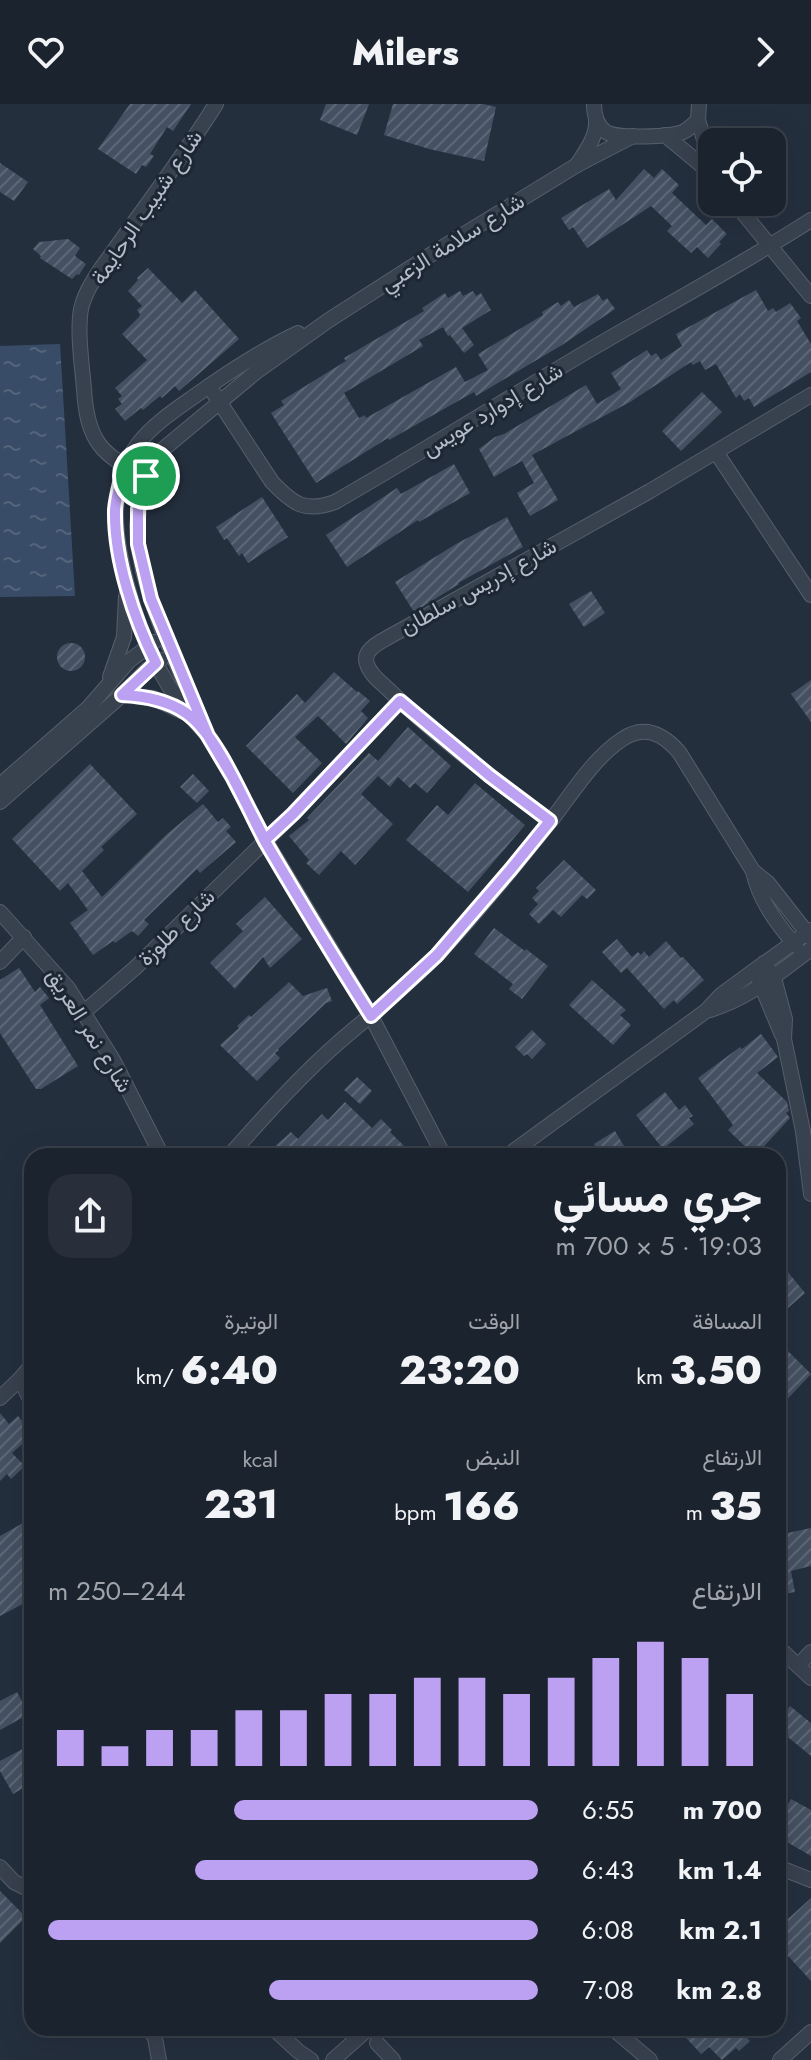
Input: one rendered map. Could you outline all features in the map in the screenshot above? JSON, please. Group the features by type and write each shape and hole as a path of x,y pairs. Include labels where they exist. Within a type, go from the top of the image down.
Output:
{"street":[{"name":"شارع شبيب الرحايمة","path":"146,476 124,467 94,439 85,410 81,308 103,266 216,104"},
{"path":"580,104 595,113 604,130 610,134 633,136 684,132 701,110"},
{"path":"577,165 597,127 595,113"},
{"path":"665,135 698,162"},
{"name":"شارع سلامة الزعبي","path":"440,1148 371,1016 265,840 208,736 151,599 138,544 138,509 146,476 161,451 278,355 435,252 577,165 633,136"},
{"path":"745,216 811,296"},
{"name":"شارع إدوارد عويس","path":"209,386 272,482 285,496 299,505 323,506 417,455 811,220"},
{"name":"شارع سلامة الزعبي","path":"208,736 175,698 156,663 125,576 115,509 124,467 150,431 177,408 282,341 329,320"},
{"name":"شارع إدريس سلطان","path":"550,821 400,701 371,672 366,656 376,644 463,597 811,395"},
{"path":"716,452 811,595"},
{"path":"107,685 124,637 125,576"},
{"path":"0,785 88,708 129,661 164,635"},
{"path":"0,802 156,663 172,653"},
{"path":"122,695 153,698 188,714"},
{"name":"شارع طلوزة","path":"84,1012 135,968 293,814 400,701"},
{"path":"236,1148 301,1077 437,955 595,764 634,732 655,733 666,738 679,752 753,871 767,908 792,942 807,952 768,982 727,1005 706,1011"},
{"path":"518,1148 706,1011 721,995 792,942 810,933 768,883 753,871"},
{"name":"شارع نمر العريق","path":"1,910 68,988 84,1012 113,1060 158,1148"},
{"path":"0,962 24,937"},
{"path":"760,966 768,982 807,1130 811,1194"},
{"path":"0,1398 24,1374"},
{"path":"20,1379 24,1387"},
{"path":"798,1666 811,1652"},
{"path":"786,1655 811,1678"},
{"path":"0,1867 14,1882 24,1887"},
{"path":"786,1870 811,1880"},
{"path":"780,2060 811,2032"},
{"path":"154,2036 159,2060"},
{"path":"282,2036 311,2060"},
{"path":"333,2060 360,2036"},
{"path":"622,2036 650,2060"},
{"path":"377,2043 393,2060"}],"water":[{"path":"60,344 75,596 0,597 0,346"}],"building":[{"path":"130,104 191,104 173,131 167,127 150,154 154,156 136,174 98,149"},
{"path":"326,104 369,104 357,135 320,120"},
{"path":"393,104 483,104 496,107 484,161 384,135"},
{"path":"0,163 28,182 14,201 0,192"},
{"path":"644,169 654,178 662,169 679,185 672,193 706,225 712,219 727,234 708,258 697,247 691,253 667,231 672,226 651,206 587,248 573,227 569,230 561,218 609,189 616,200"},
{"path":"68,239 80,248 75,256 86,264 72,279 40,258 33,249 39,242"},
{"path":"148,268 182,303 195,290 239,339 179,391 175,386 125,421 115,409 122,404 118,399 122,396 115,388 147,360 122,334 139,317 137,310 142,306 128,291"},
{"path":"756,290 768,311 773,308 776,312 790,303 801,318 797,321 811,344 811,372 754,407 749,398 744,401 740,394 736,398 716,364 705,370 700,361 693,365 691,362 630,402 532,455 558,500 530,516 517,493 534,483 522,461 494,477 479,449 495,437 586,385 597,404 621,389 611,373 647,350 651,356 656,353 661,360 682,346 676,334"},
{"path":"460,291 463,296 473,291 476,296 481,293 491,310 462,328 474,345 464,353 443,327 419,340 423,346 344,393 359,418 365,415 366,418 456,367 465,382 488,370 478,354 543,315 542,312 558,302 561,306 569,300 574,307 598,294 603,301 607,298 615,309 476,396 474,392 388,438 316,483 271,413 284,405 281,401 346,361 344,358 424,311 422,308 445,293 448,298"},
{"path":"702,392 722,412 681,451 662,431"},
{"path":"454,464 470,493 418,520 347,567 326,535 397,488 401,494"},
{"path":"262,497 288,537 248,563 227,538 224,540 216,527"},
{"path":"507,517 523,547 414,612 395,582"},
{"path":"591,591 605,613 584,627 569,604"},
{"path":"71,643 81,647 85,657 81,667 71,671 61,667 57,657 61,647"},
{"path":"334,672 370,701 361,711 368,718 346,744 318,716 295,737 322,763 293,793 246,746 297,694 305,703"},
{"path":"811,680 811,722 791,694"},
{"path":"408,727 451,766 427,793 415,783 410,788 398,777 390,787 378,776 361,794 393,824 355,865 341,851 319,875 306,863 309,860 289,836 309,820 307,818 369,753 378,761"},
{"path":"90,764 137,814 101,847 104,850 82,871 102,897 203,804 218,822 223,818 231,827 226,831 236,842 200,873 197,869 144,920 149,924 138,936 132,931 93,955 70,923 88,910 68,883 60,891 12,839"},
{"path":"193,774 209,791 197,803 180,787"},
{"path":"475,783 525,825 468,892 406,840 437,805 448,815"},
{"path":"564,860 596,890 587,899 582,895 561,917 553,910 539,924 529,914 538,904 532,898 539,891 536,888"},
{"path":"265,897 302,939 270,968 263,957 235,989 210,963 243,931 236,924"},
{"path":"494,928 548,966 522,999 509,989 513,984 474,954"},
{"path":"617,939 632,957 644,951 649,957 666,941 704,980 677,1004 674,1000 664,1009 627,968 621,973 602,952"},
{"path":"19,968 35,992 40,987 49,998 40,1005 78,1066 41,1089 36,1089 0,1033 0,980"},
{"path":"592,980 626,1010 620,1015 631,1025 613,1045 569,1005"},
{"path":"289,982 303,996 327,988 332,1001 326,1003 278,1049 275,1053 280,1058 257,1081 220,1045 249,1015 251,1017"},
{"path":"532,1030 546,1044 532,1059 515,1047"},
{"path":"761,1034 778,1057 757,1073 787,1102 789,1111 786,1113 790,1118 762,1148 747,1148 728,1130 733,1125 698,1078 740,1047 742,1049"},
{"path":"357,1077 372,1091 360,1104 344,1090"},
{"path":"665,1092 679,1110 685,1105 693,1116 689,1118 694,1124 662,1148 636,1115"},
{"path":"345,1102 372,1128 381,1119 406,1148 273,1148 291,1132 298,1139 322,1114 328,1120"},
{"path":"615,1131 625,1148 596,1148 594,1144"},
{"path":"786,1272 805,1293 786,1310"},
{"path":"786,1349 811,1374 786,1401"},
{"path":"0,1413 9,1424 18,1416 24,1423 24,1442 12,1453 24,1467 11,1479 7,1474 0,1481"},
{"path":"24,1522 24,1603 0,1616 0,1536"},
{"path":"811,1528 811,1566 791,1571 795,1592 786,1594 786,1533"},
{"path":"17,1692 24,1705 24,1717 0,1730 0,1701"},
{"path":"790,1706 811,1723 811,1756 786,1736 786,1712"},
{"path":"24,1748 24,1788 13,1794 0,1771 0,1761"},
{"path":"791,1799 811,1810 811,1856 786,1841 786,1808"},
{"path":"0,1891 24,1915 24,1919 0,1943"},
{"path":"811,1898 811,1981 786,1954 786,1921"},
{"path":"684,2036 745,2036 750,2041 722,2060 709,2047 701,2054"}],"route":[{"path":"146,476 124,467 115,509 116,528 132,602 156,663 122,695 153,698 188,714 208,736 265,840 371,1016 437,955 550,821 400,701 265,840 233,778 208,736 151,599 143,571 137,526 146,476"}]}
